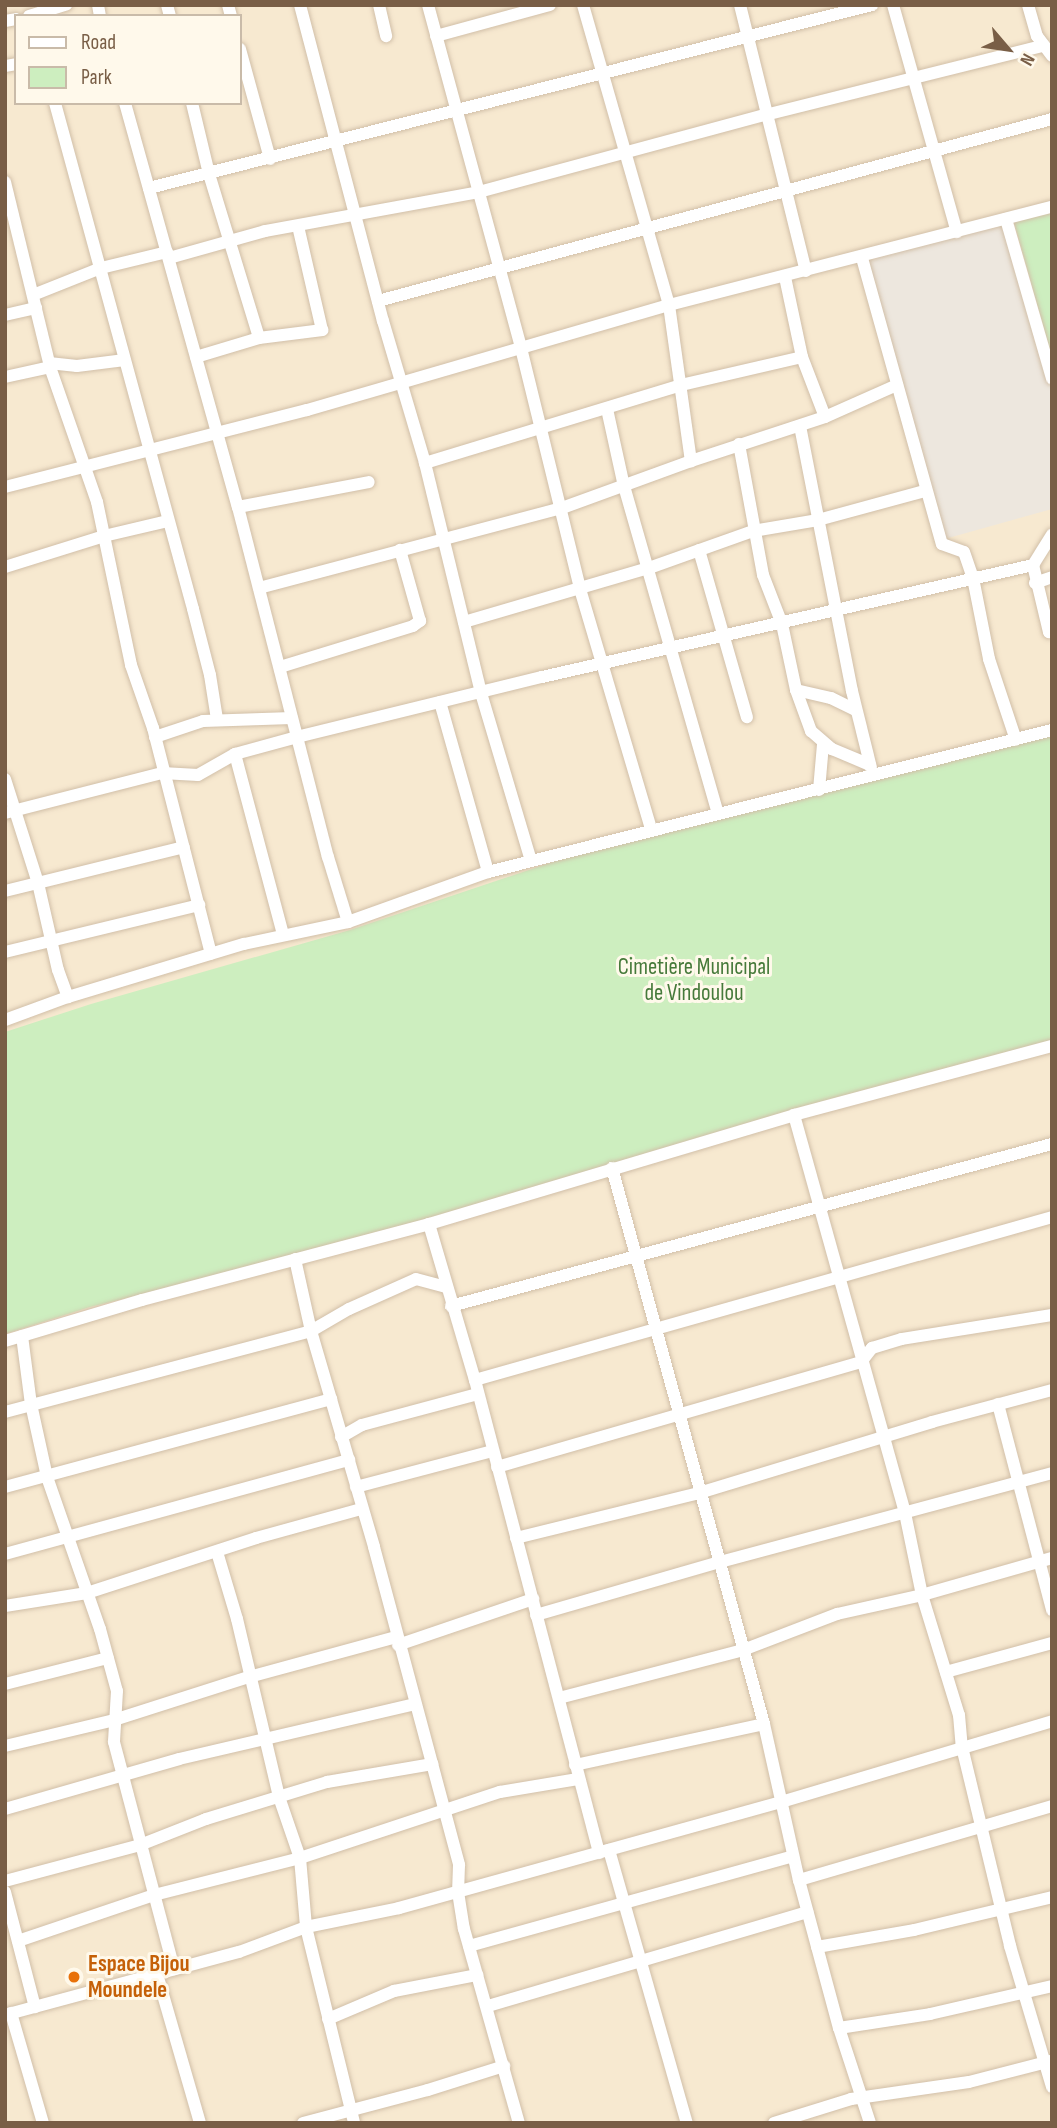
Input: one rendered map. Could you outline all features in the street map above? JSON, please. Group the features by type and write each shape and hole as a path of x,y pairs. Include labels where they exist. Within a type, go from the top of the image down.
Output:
{"street":[{"path":"37,14 66,5"},
{"path":"300,5 378,301 425,463 481,693 531,861"},
{"path":"379,5 386,36"},
{"path":"429,5 542,429 580,589 651,829"},
{"path":"436,36 550,5"},
{"path":"583,5 669,305 691,461"},
{"path":"740,5 806,271"},
{"path":"149,188 457,113 872,5"},
{"path":"893,5 957,232"},
{"path":"1028,5 1042,46 1052,56"},
{"path":"33,295 101,268 357,214 479,192 769,114 1042,46"},
{"path":"242,56 270,159"},
{"path":"56,105 210,675 217,719"},
{"path":"126,105 238,506 348,922"},
{"path":"192,105 209,174 259,338"},
{"path":"378,301 1052,119"},
{"path":"5,182 10,227 33,295 49,365 86,465 131,665 155,737 162,773 200,905 211,954"},
{"path":"5,487 216,435 669,305 862,258 1052,207"},
{"path":"1006,219 1052,377"},
{"path":"196,356 259,338 322,330 298,226"},
{"path":"862,258 925,491 942,544 964,552 973,578 989,659 1016,740"},
{"path":"785,277 802,356 825,417"},
{"path":"5,315 36,308"},
{"path":"425,463 681,385 802,356"},
{"path":"5,377 49,365 77,366 125,360"},
{"path":"259,589 562,508 739,444 825,417 897,385"},
{"path":"607,409 624,486 673,648 718,813"},
{"path":"800,426 856,710 872,771"},
{"path":"739,444 763,575 782,624 796,690 811,731 823,744 872,771"},
{"path":"238,506 369,482"},
{"path":"464,622 649,568 753,531 818,520 925,491"},
{"path":"5,567 104,536 168,521"},
{"path":"1052,534 1033,565 1035,583 1049,632 1052,631"},
{"path":"280,667 413,626 420,621 400,550"},
{"path":"699,550 747,717"},
{"path":"11,812 162,773 198,775 235,754 297,737 1033,565"},
{"path":"1035,583 1052,577"},
{"path":"796,690 831,698 856,710"},
{"path":"440,702 488,872"},
{"path":"155,737 217,719 292,718"},
{"path":"5,1020 68,997 211,954 283,934 348,922 488,872 651,829 819,790 872,771 1052,730"},
{"path":"819,790 823,744"},
{"path":"235,754 283,934"},
{"path":"5,779 11,812 38,883 68,997"},
{"path":"5,891 184,847"},
{"path":"5,952 200,905"},
{"path":"5,1341 142,1300 429,1224 794,1115 1052,1046"},
{"path":"794,1115 905,1513 922,1595 959,1715 962,1747 1001,1910 1022,1993 1049,2062 1052,2087"},
{"path":"451,1306 1052,1144"},
{"path":"612,1168 764,1724 807,1912 839,2028 870,2123"},
{"path":"475,1380 1052,1217"},
{"path":"429,1224 475,1380 578,1779 624,1901 687,2123"},
{"path":"295,1259 311,1331 445,1810 459,1865 458,1892 469,1946 519,2123"},
{"path":"5,1412 169,1371 311,1331 349,1309 416,1279 446,1287"},
{"path":"497,1467 861,1362 872,1348 902,1339 1052,1315"},
{"path":"22,1336 31,1404 47,1477 88,1593 119,1699 114,1720 114,1742 174,1969"},
{"path":"516,1538 699,1493 1052,1390"},
{"path":"341,1437 362,1425 478,1394"},
{"path":"5,1487 331,1399"},
{"path":"998,1404 1017,1482 1046,1560 1052,1610"},
{"path":"356,1488 492,1451"},
{"path":"5,1554 349,1460"},
{"path":"536,1615 720,1562 1052,1473"},
{"path":"5,1606 88,1593 361,1509"},
{"path":"217,1552 237,1619 279,1797 300,1858 306,1927 353,2117"},
{"path":"559,1698 743,1650 837,1614 922,1595 1046,1560"},
{"path":"5,1746 114,1720 249,1677 397,1641 533,1599"},
{"path":"946,1672 1052,1643"},
{"path":"5,1684 108,1658"},
{"path":"5,1809 178,1759 415,1704"},
{"path":"43,2123 8,2014 239,1952 306,1927 398,1908 781,1802 1052,1721"},
{"path":"575,1765 764,1724"},
{"path":"5,1881 140,1845 206,1819 327,1782 432,1764"},
{"path":"18,1941 154,1895 300,1858 500,1792 578,1779"},
{"path":"799,1880 1052,1806"},
{"path":"469,1946 793,1856"},
{"path":"5,1892 35,2007"},
{"path":"817,1947 1001,1910 1052,1897"},
{"path":"488,2006 640,1959 807,1912"},
{"path":"157,1974 200,2123"},
{"path":"328,2019 394,1991 477,1975"},
{"path":"839,2028 930,2014 1052,1986"},
{"path":"774,2123 826,2106 969,2082 1049,2062"},
{"path":"303,2123 353,2117 504,2066"}],"shaded area":[{"path":"5,5 1052,5 1052,2123 5,2123"},
{"path":"1006,219 1052,378 1052,509 941,540 862,258"}],"green space":[{"path":"1052,213 1052,357 1014,222"},
{"name":"Cimetière Municipal de Vindoulou","path":"1052,729 1052,1045 429,1224 90,1307 5,1334 5,1032 91,1004 350,930 651,829"}],"place":[{"name":"Espace Bijou Moundele","path":"74,1977"}]}
